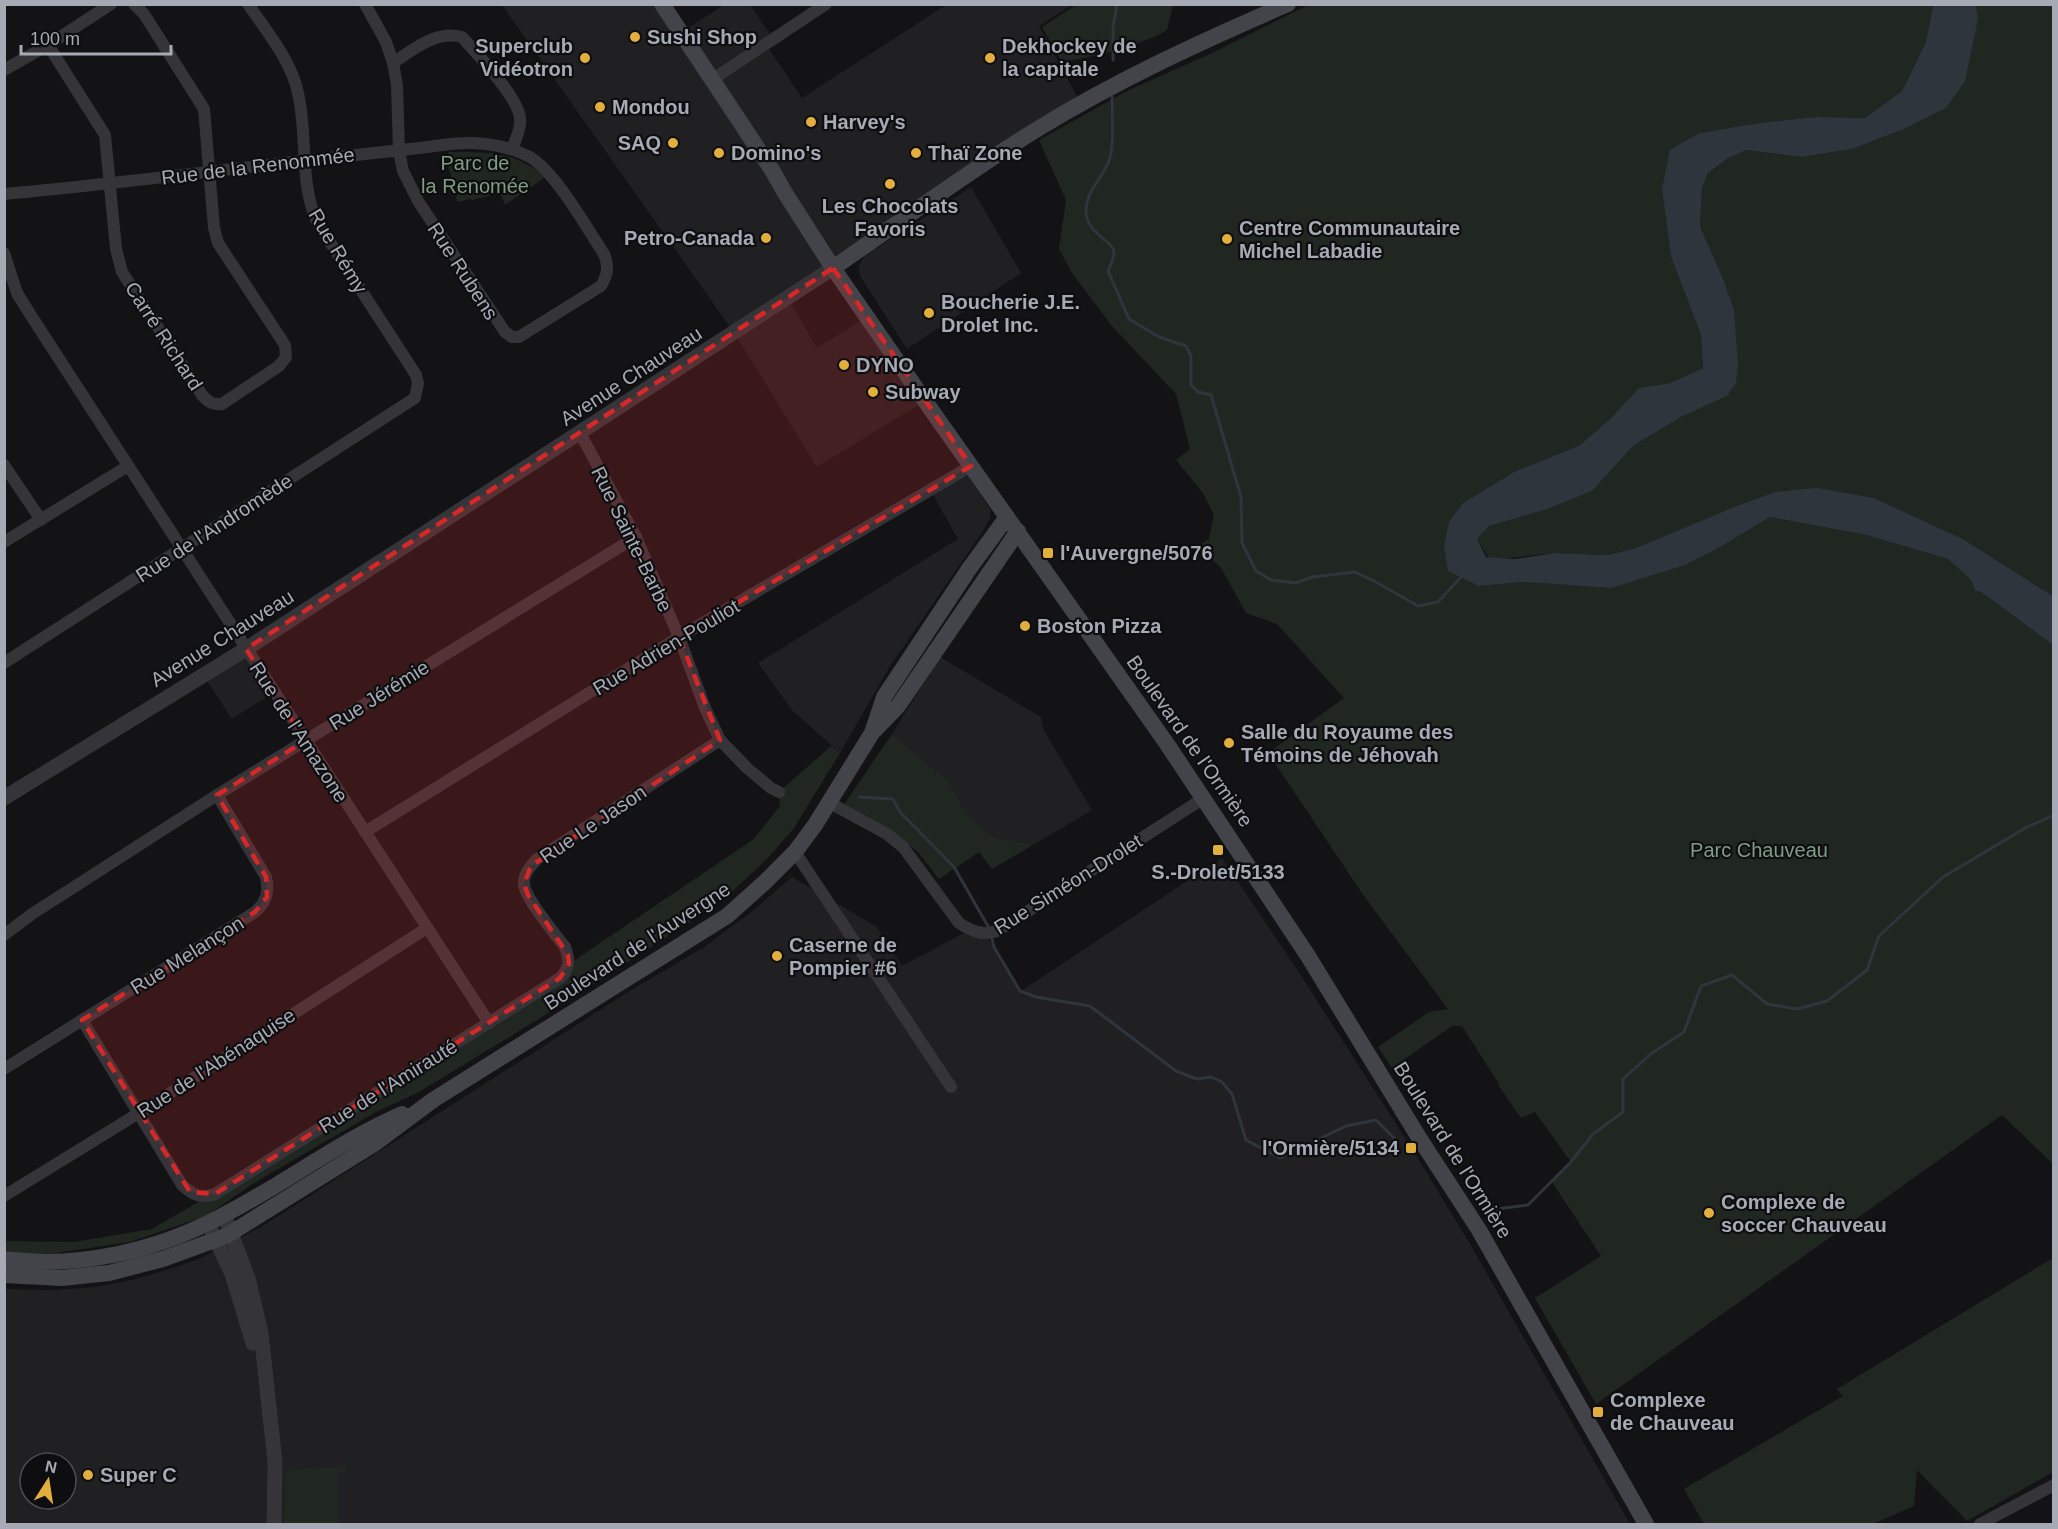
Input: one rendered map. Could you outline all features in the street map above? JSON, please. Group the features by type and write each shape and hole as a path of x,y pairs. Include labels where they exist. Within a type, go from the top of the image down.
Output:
{"main road":[{"name":"Boulevard de l'Ormière","path":"662,4 772,170 833,268 1204,798 1308,956 1418,1136 1479,1230 1646,1524"},
{"name":"Avenue Chauveau","path":"833,268 993,158 1081,104 1219,33 1288,4"},
{"name":"Boulevard de l'Auvergne","path":"4,1275 62,1278 109,1274 163,1260 224,1236 374,1144 434,1100 727,916 795,852 830,803 872,733 884,697 969,569 1007,517"},
{"name":"Boulevard de l'Auvergne","path":"872,733 898,706 1018,531"},
{"name":"Boulevard de l'Auvergne","path":"4,1259 40,1262 97,1258 152,1245 224,1215 367,1130 434,1100"}],"street":[{"path":"4,70 48,45 111,4"},
{"path":"134,4 144,14 204,109 209,171"},
{"name":"Rue Rémy","path":"248,4 289,64 298,92 310,206 317,222 416,375 418,389"},
{"name":"Rue Rubens","path":"365,4 387,42 393,63 397,85 399,150 403,171 418,201 499,325 512,337 519,337 601,286 608,273 608,264 604,254 557,185 530,158 512,149"},
{"path":"712,79 826,4"},
{"path":"393,63 415,48 442,35 453,34 462,37 507,92 519,113 520,125 512,149"},
{"path":"48,45 105,135 110,184"},
{"name":"Rue de la Renommée","path":"4,194 471,142 512,149"},
{"name":"Carré Richard","path":"110,184 116,249 122,272 202,395 208,402 215,405 222,404 279,366 287,352 285,345 218,243 214,228 209,171"},
{"name":"Rue de l'Amazone","path":"4,253 17,293 489,1023"},
{"name":"Avenue Chauveau","path":"4,798 246,649 833,268"},
{"path":"4,298 17,293"},
{"name":"Rue de l'Andromède","path":"4,663 411,402 416,398 418,389"},
{"name":"Rue Sainte-Barbe","path":"580,433 636,537 720,740 747,768 779,792"},
{"path":"4,465 41,520"},
{"path":"4,542 128,465"},
{"name":"Rue Adrien-Pouliot","path":"365,832 679,637 971,466"},
{"name":"Rue Jérémie","path":"4,935 32,914 217,795 636,537"},
{"name":"Rue Le Jason","path":"569,964 565,947 528,896 524,884 525,875 531,866 537,859 720,740"},
{"name":"Rue Melançon","path":"4,1068 263,905 268,888 266,877 217,795"},
{"name":"Rue Siméon-Drolet","path":"830,803 887,834 903,847 959,923 969,929 991,933 1204,798"},
{"path":"795,852 951,1087"},
{"name":"Rue de l'Abénaquise","path":"4,1196 139,1113 427,928"},
{"name":"Rue de l'Amirauté","path":"139,1113 182,1185 198,1196 207,1197 560,978 566,972 569,964"},
{"path":"82,1020 139,1113"},
{"path":"224,1215 224,1236 232,1274 267,1398 275,1462 274,1524"},
{"path":"208,1223 224,1236"},
{"path":"1980,1524 2054,1485"}],"highlighted area":[{"path":"833,268 971,466 679,637 720,740 531,866 524,884 528,895 568,955 569,964 560,978 215,1194 190,1192 82,1020 255,912 267,897 266,877 217,795 305,741 246,649"}],"shaded area":[{"path":"502,5 662,5 680,33 724,5 750,5 774,40 766,44 802,98 946,5 1072,5 1039,26 1081,104 788,298 817,348 867,317 925,401 817,467 735,334"},
{"path":"1933,5 1976,5 1978,19 1965,81 1946,108 1904,129 1852,149 1802,157 1746,150 1727,159 1708,173 1702,188 1700,226 1734,310 1738,365 1736,383 1727,396 1681,417 1633,446 1592,491 1548,509 1489,526 1477,539 1486,557 1515,559 1555,553 1607,555 1636,548 1775,492 1817,488 1874,498 1963,539 2053,596 2053,645 1981,592 1975,591 1971,580 1948,559 1866,535 1770,517 1685,565 1611,588 1524,582 1479,586 1448,571 1444,546 1449,522 1463,503 1514,472 1580,445 1611,418 1639,388 1670,383 1703,368 1701,335 1671,257 1662,189 1670,150 1699,133 1759,123 1816,117 1865,118 1902,91 1926,42"},
{"path":"971,187 1021,273 907,349 860,276 859,265 865,256"},
{"path":"966,473 990,509 991,517 890,666 840,753 792,710 758,663 958,539 932,493"},
{"path":"246,649 274,692 232,719 203,675"},
{"path":"940,657 1041,717 1044,731 1092,810 1033,845 988,835 967,814 949,781 892,734"},
{"path":"1222,858 1298,971 1414,1152 1470,1244 1630,1524 5,1524 4,1289 53,1290 95,1287 132,1280 199,1259 261,1227 625,994 704,947 754,910 792,877 877,927 902,966 964,933 986,935 1021,991"}],"green space":[{"path":"1076,5 1173,5 1167,30 1156,36 1116,50 1062,62 1042,27"},
{"name":"Parc Chauveau","path":"1308,5 1933,5 1926,42 1902,91 1865,118 1816,117 1699,133 1662,189 1671,257 1701,335 1703,368 1670,383 1640,388 1580,445 1514,472 1463,503 1479,586 1524,582 1611,588 1722,546 1770,517 1866,535 1948,559 1971,580 1975,591 1981,592 2053,645 2053,1164 2002,1115 1596,1404 1535,1298 1601,1256 1552,1182 1571,1162 1535,1112 1521,1118 1462,1026 1452,1026 1392,1068 1378,1047 1429,1012 1448,1009 1364,896 1268,753 1344,698 1277,624 1246,613 1221,568 1198,546 1209,539 1214,515 1203,493 1176,460 1190,449 1176,394 1112,326 1072,273 1059,249 1066,200 1039,140 1129,90 1210,54"},
{"path":"1976,5 2053,5 2053,596 1963,539 1874,498 1775,492 1636,548 1606,555 1555,553 1490,560 1477,539 1489,526 1548,509 1592,491 1633,446 1681,417 1727,396 1734,310 1700,226 1702,188 1708,173 1727,159 1746,150 1802,157 1852,149 1904,129 1946,108 1954,97 1978,19"},
{"name":"Parc de la Renomée","path":"448,152 483,153 510,157 547,176 505,205 500,193 457,202 454,182 443,155"},
{"path":"892,734 949,781 967,814 988,835 1033,845 992,869 979,852 939,879 919,853 903,840 843,806"},
{"path":"831,746 840,753 794,828 767,859 733,891 696,918 550,1012 419,1092 376,1112 254,1183 206,1216 130,1242 55,1253 21,1253 5,1250 5,1241 74,1242 152,1229 207,1197 560,978 569,964 754,839 780,806 779,792"},
{"path":"2053,1258 2053,1472 1967,1521 1917,1470 1914,1506 1873,1524 1704,1524 1684,1489 1843,1396 1837,1389"},
{"path":"345,1467 348,1473 338,1474 338,1524 284,1524 285,1469"}],"waterway":[{"path":"1113,60 1113,27 1117,4"},
{"path":"1112,97 1111,154 1109,162 1089,196 1086,213 1088,220 1113,249 1113,258 1108,271 1129,319 1159,337 1186,346 1191,356 1191,385 1198,392 1211,395 1241,497 1242,543 1256,571 1271,580 1295,583 1313,577 1355,572 1418,606 1438,602 1462,576"},
{"path":"859,797 893,799 900,812 954,867 989,928"},
{"path":"1489,1210 1528,1205 1571,1162 1593,1134 1623,1112 1623,1079 1652,1053 1684,1032 1701,986 1732,975 1767,1004 1797,1009 1827,1001 1867,970 1879,936 1943,877 2027,827 2054,815"},
{"path":"991,935 994,947 1020,991 1036,997 1090,1006 1176,1071 1197,1079 1211,1077 1222,1082 1232,1094 1246,1140 1280,1158 1346,1126 1376,1120 1394,1138"}],"place":[{"name":"Sushi Shop","path":"635,37"},
{"name":"Superclub Vidéotron","path":"585,58"},
{"name":"Dekhockey de la capitale","path":"990,58"},
{"name":"Mondou","path":"600,107"},
{"name":"Harvey's","path":"811,122"},
{"name":"SAQ","path":"673,143"},
{"name":"Domino's","path":"719,153"},
{"name":"Thaï Zone","path":"916,153"},
{"name":"Les Chocolats Favoris","path":"890,184"},
{"name":"Petro-Canada","path":"766,238"},
{"name":"Centre Communautaire Michel Labadie","path":"1227,239"},
{"name":"Boucherie J.E. Drolet Inc.","path":"929,313"},
{"name":"DYNO","path":"844,365"},
{"name":"Subway","path":"873,392"},
{"name":"l'Auvergne/5076","path":"1048,553"},
{"name":"Boston Pizza","path":"1025,626"},
{"name":"Salle du Royaume des Témoins de Jéhovah","path":"1229,743"},
{"name":"S.-Drolet/5133","path":"1218,850"},
{"name":"Caserne de Pompier #6","path":"777,956"},
{"name":"l'Ormière/5134","path":"1411,1148"},
{"name":"Complexe de soccer Chauveau","path":"1709,1213"},
{"name":"Complexe de Chauveau","path":"1598,1412"},
{"name":"Super C","path":"88,1475"}]}
